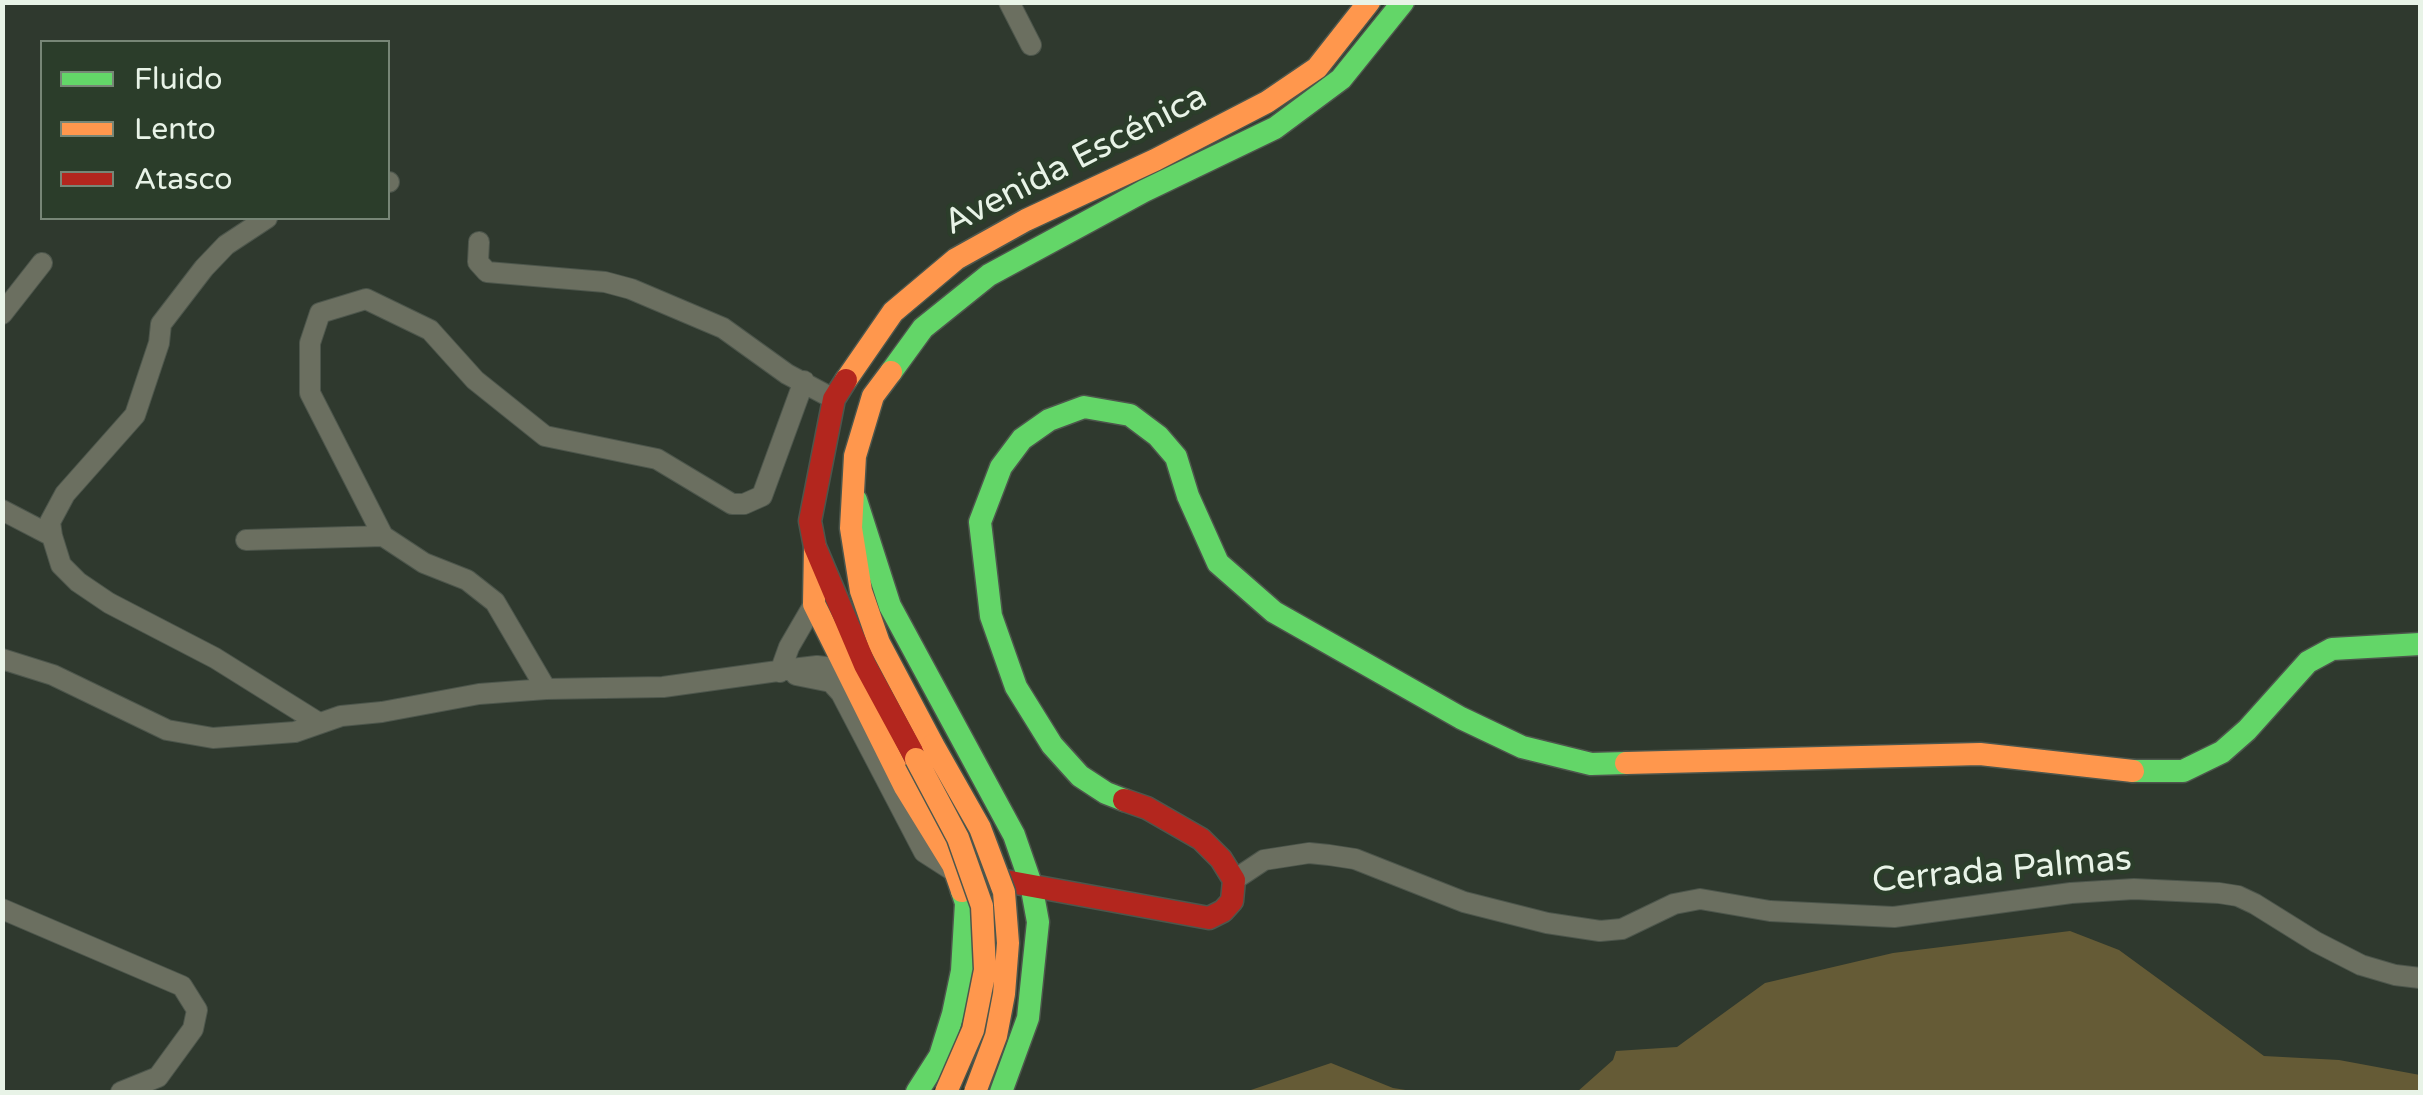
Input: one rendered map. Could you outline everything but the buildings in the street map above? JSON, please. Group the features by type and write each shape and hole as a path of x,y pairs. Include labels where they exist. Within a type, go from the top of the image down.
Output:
{"main road":[{"name":"Avenida Escénica","path":"814,604 815,547 810,521 834,399 893,312 956,259 1026,220 1267,102 1317,68 1369,2"},
{"path":"946,1092 960,1068 973,1030 986,970 982,906 860,591 851,528 856,456 873,396 923,328 989,275 1144,191 1274,128 1341,79 1403,2"},
{"path":"957,872 1209,918 1223,911 1232,900 1234,880 1222,859 1200,838 1148,808 1106,793 1080,776 1032,716 991,616 980,522 1001,468 1022,439 1050,420 1084,408 1130,415 1158,436 1176,456 1188,496 1218,563 1274,612 1461,718 1522,747 1591,764 1980,754 2143,773 2183,771 2222,752 2308,662 2332,649 2420,644"},
{"path":"854,494 890,606 1014,835 1031,884 1038,922 1028,1018 1001,1092"},
{"path":"815,547 865,665 980,828 1004,892 1008,943 1004,994 996,1036 975,1092"},
{"path":"814,604 904,788 957,872 966,902 962,971 940,1056 917,1092"}],"street":[{"path":"1009,2 1031,45"},
{"path":"264,220 226,245 161,324 159,343 135,415 66,494 50,522 61,565 78,582 109,603 215,658 319,723"},
{"path":"479,242 478,262 487,272 604,282 630,288 723,328 787,374 834,399"},
{"path":"2,314 42,263"},
{"path":"546,688 495,602 468,580 424,563 382,536 310,392 310,343 320,314 366,299 430,330 475,380 545,436 657,459 732,504 744,504 762,496 804,381"},
{"path":"2,510 52,536"},
{"path":"246,540 382,536"},
{"path":"780,672 789,647 814,604"},
{"path":"2,659 53,675 167,730 213,738 295,732 340,716 478,694 546,688 663,688 817,666 844,669"},
{"path":"780,672 831,682 842,694 924,852 957,872"},
{"name":"Cerrada Palmas","path":"1234,880 1264,860 1309,853 1330,855 1354,859 1464,902 1546,923 1600,931 1622,930 1674,904 1700,898 1770,911 1894,916 2071,893 2134,889 2219,894 2238,896 2255,904 2361,965 2420,978"},
{"path":"2,909 182,986 197,1010 192,1029 158,1077 121,1092"}],"shaded area":[{"path":"2070,931 2119,950 2264,1056 2339,1060 2420,1075 2420,1092 1577,1092 1613,1060 1616,1051 1677,1047 1765,983 1893,953"},
{"path":"1331,1063 1393,1088 1418,1092 1245,1092"}],"traffic: fast":[{"path":"891,372 923,328 989,275 1144,191 1275,128 1341,79 1403,2"},
{"path":"1124,800 1080,776 1052,745 1016,687 991,616 980,522 1001,467 1022,439 1049,420 1084,407 1130,415 1158,436 1176,457 1188,496 1218,563 1274,612 1461,718 1522,747 1591,764 1626,763"},
{"path":"856,500 890,606 1014,835 1031,884 1038,922 1028,1018 1001,1092"},
{"path":"2133,771 2183,771 2222,752 2308,662 2332,649 2420,644"},
{"path":"917,1092 940,1056 953,1014 962,971 966,903 962,891"}],"traffic: slow":[{"path":"846,380 893,312 956,259 1026,220 1267,102 1317,68 1369,2"},
{"path":"891,372 873,396 855,456 851,528 861,591 879,643 933,745"},
{"path":"815,548 814,604 905,787 953,865 962,891"},
{"path":"933,745 980,828 1004,892 1008,943 1004,994 996,1036 975,1092"},
{"path":"1626,763 1980,754 2133,771"},
{"path":"916,759 958,838 982,906 985,970 973,1030 946,1092"}],"traffic: jam":[{"path":"846,380 834,399 810,521 815,547 865,665 916,759"},
{"path":"983,877 1209,918 1223,911 1232,901 1234,880 1221,859 1201,839 1147,808 1124,800"}]}
